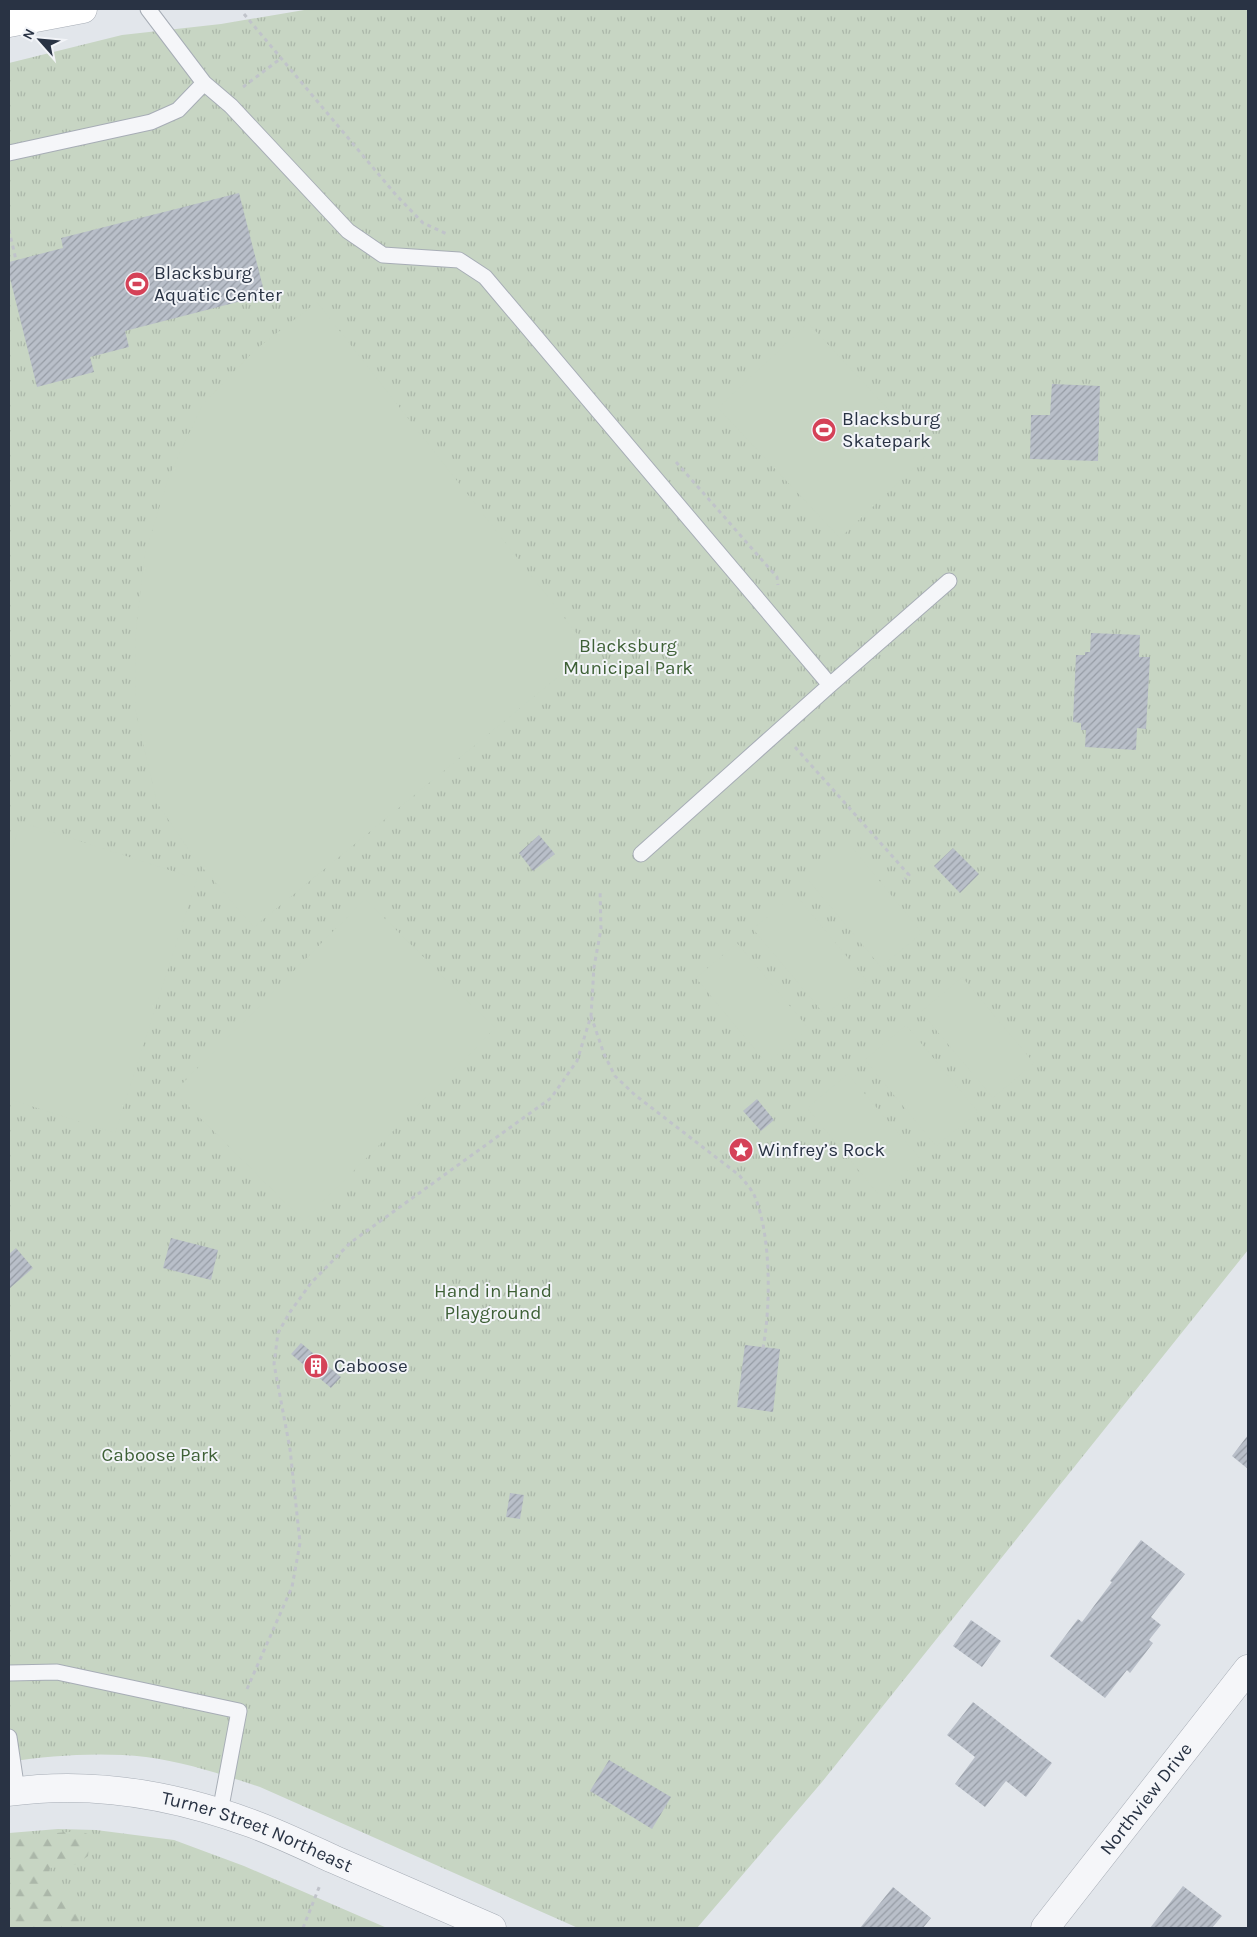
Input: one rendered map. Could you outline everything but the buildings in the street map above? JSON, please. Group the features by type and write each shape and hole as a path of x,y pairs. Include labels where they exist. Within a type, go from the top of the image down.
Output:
{"main road":[{"path":"9,23 83,9"}],"street":[{"name":"Northview Drive","path":"1045,1928 1248,1670"},
{"name":"Turner Street Northeast","path":"13,1792 57,1787 97,1788 153,1795 190,1803 255,1825 492,1928"}],"lane":[{"path":"148,9 204,82 231,106 348,231 383,255 459,260 485,277 830,685"},
{"path":"9,153 151,122 178,110 204,82"},
{"path":"642,854 949,581"},
{"path":"9,1674 57,1672 239,1711 220,1812"},
{"path":"9,1737 13,1792"}],"path":[{"path":"240,88 280,59"},
{"path":"9,230 16,260"},
{"path":"804,757 909,875 905,879"},
{"path":"255,1670 292,1587 300,1543 290,1449 274,1364 278,1333 290,1312 311,1283 350,1243 552,1098 577,1061 591,1016 594,967 601,929 600,890"},
{"path":"591,1016 604,1054 615,1076 635,1095 732,1169 750,1186 756,1198 765,1236 768,1293 767,1329 763,1348"},
{"path":"303,1928 320,1886"}],"green space":[{"name":"Blacksburg Municipal Park","path":"310,9 1248,9 1248,1250 822,1782 697,1928 578,1928 260,1787 161,1759 94,1755 60,1756 9,1762 9,63 122,35 221,24"},
{"path":"317,302 577,634 575,663 254,927 195,859 157,803 136,713 135,637 145,554 169,476 203,404 255,350"},
{"name":"Blacksburg Skatepark","path":"808,323 929,453 840,538 718,408"},
{"path":"21,822 197,879 115,1133 9,1099 9,859"},
{"path":"851,846 922,933 881,967 809,881"},
{"path":"795,894 867,981 825,1015 753,929"},
{"path":"365,899 495,1028 304,1221 174,1092"},
{"path":"737,943 809,1029 767,1064 696,978"},
{"path":"962,977 1034,1063 993,1098 921,1012"},
{"path":"906,1025 978,1112 936,1146 865,1060"},
{"path":"848,1074 921,1160 879,1195 807,1108"},
{"path":"58,1829 96,1830 174,1840 244,1866 387,1928 17,1928 9,1905 9,1833"},
{"path":"80,1831 90,1835 88,1856 77,1864 50,1868 47,1882 61,1895 79,1903 79,1923 86,1928 9,1928 9,1837"}],"place":[{"name":"Blacksburg Aquatic Center","path":"137,284"},
{"name":"Blacksburg Skatepark","path":"824,430"},
{"name":"Winfrey’s Rock","path":"741,1150"},
{"name":"Caboose","path":"316,1366"}],"park label":[{"name":"Hand in Hand Playground","path":"493,1302"},
{"name":"Caboose Park","path":"160,1455"}]}
